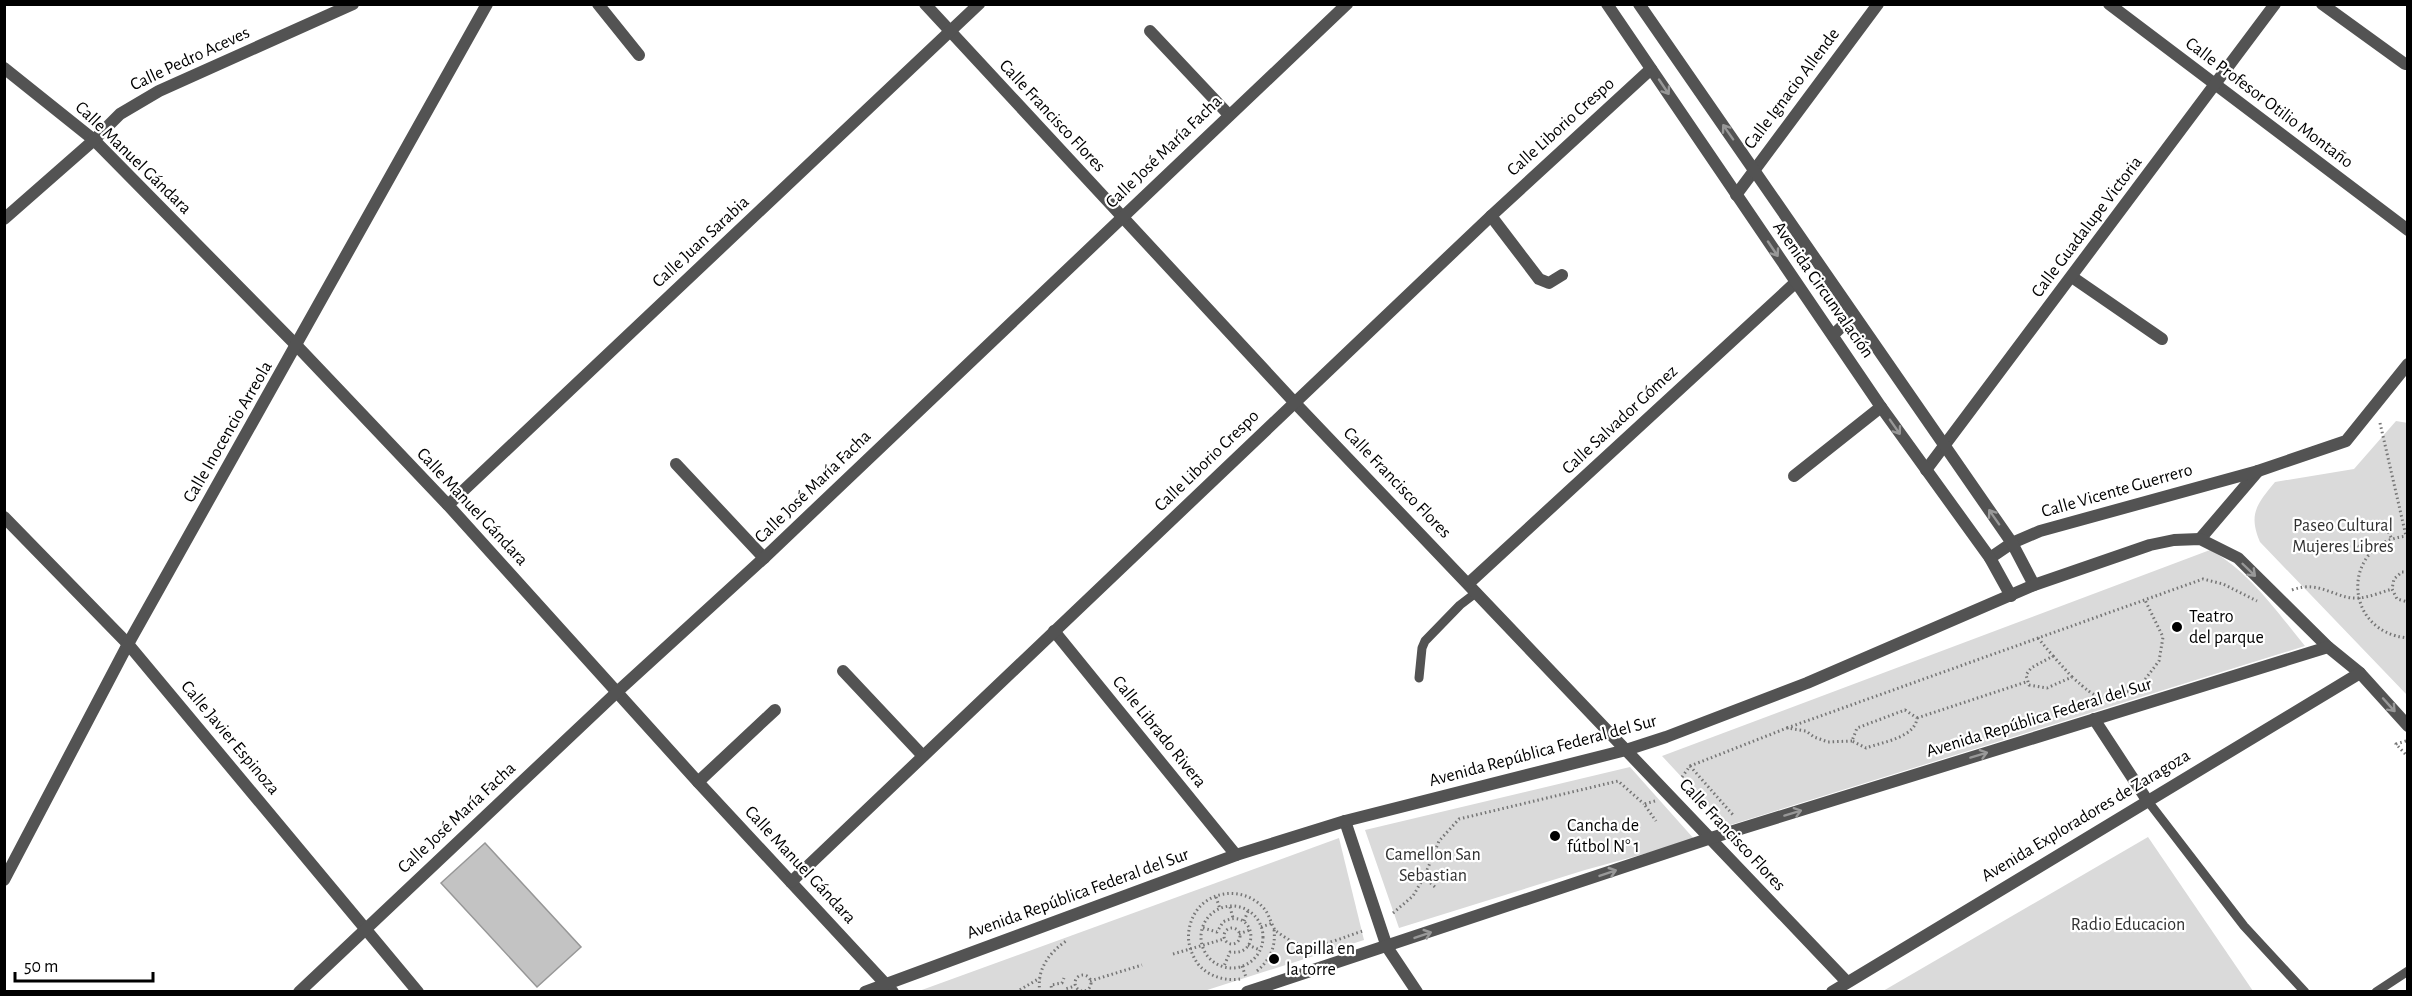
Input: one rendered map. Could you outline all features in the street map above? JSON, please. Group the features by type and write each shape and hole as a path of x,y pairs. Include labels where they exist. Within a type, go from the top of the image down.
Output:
{"street":[{"name":"Calle Pedro Aceves","path":"4,219 94,140 120,114 159,91 353,4"},
{"name":"Calle Inocencio Arreola","path":"4,880 128,644 487,4"},
{"path":"598,4 639,55"},
{"name":"Calle Francisco Flores","path":"925,4 1295,403 1847,982"},
{"name":"Calle Juan Sarabia","path":"448,505 980,4"},
{"name":"Calle José María Facha","path":"299,992 617,692 764,558 1347,4"},
{"name":"Avenida Circunvalación","path":"1607,4 1881,407 1990,558 2011,596"},
{"name":"Avenida Circunvalación","path":"1639,4 2012,543 2034,585"},
{"name":"Calle Ignacio Allende","path":"1736,195 1878,4"},
{"name":"Calle Profesor Otilio Montaño","path":"2109,4 2408,230"},
{"name":"Calle Guadalupe Victoria","path":"1926,470 2275,4"},
{"path":"2322,4 2405,64"},
{"path":"1150,31 1229,115"},
{"name":"Calle Manuel Gándara","path":"4,68 94,140 297,346 448,505 698,782 889,987"},
{"name":"Calle Liborio Crespo","path":"791,882 1491,216 1651,69"},
{"path":"1491,216 1539,279 1549,283 1562,275"},
{"path":"2072,277 2162,339"},
{"name":"Calle Salvador Gómez","path":"1473,588 1795,282"},
{"path":"1833,335 1853,316"},
{"name":"Calle Vicente Guerrero","path":"1990,558 2012,543 2040,531 2258,471 2346,441 2408,364"},
{"path":"1794,476 1881,407"},
{"path":"676,464 764,558"},
{"path":"2200,539 2258,471"},
{"name":"Calle Javier Espinoza","path":"4,518 128,644 418,992"},
{"name":"Avenida República Federal del Sur","path":"865,992 889,987 1236,855 1345,821 1626,750 1666,737 1807,683 2034,585 2150,545 2174,540 2200,539 2238,558 2328,647 2360,673 2408,726"},
{"name":"Calle Librado Rivera","path":"1054,632 1236,855"},
{"name":"Avenida República Federal del Sur","path":"1247,992 1711,838 2328,647"},
{"path":"843,671 923,756"},
{"name":"Avenida Exploradores de Zaragoza","path":"1832,992 2360,673"},
{"path":"698,782 775,710"},
{"path":"2094,719 2147,800"},
{"path":"1345,821 1387,947 1417,992"}],"lane":[{"path":"1419,678 1425,641 1473,588"},
{"path":"2147,800 2244,926 2305,992"},
{"path":"2376,992 2408,971"}],"path":[{"path":"2376,405 2407,536 2392,538 2378,545 2369,554 2360,568 2358,598 2361,607 2373,624 2389,635 2408,638"},
{"path":"2384,524 2392,538"},
{"path":"2354,543 2369,554"},
{"path":"2408,572 2394,579 2392,589 2397,598 2408,602"},
{"path":"1682,777 1690,766 1787,728 2203,579 2223,584 2257,601"},
{"path":"2291,591 2321,588 2342,596 2358,598 2392,589"},
{"path":"2122,711 2159,661 2163,637 2145,600"},
{"path":"2038,638 2072,677 2100,699 2138,688"},
{"path":"2026,682 2026,675 2031,668 2053,656"},
{"path":"1917,718 2026,682 2037,688 2047,688 2072,677"},
{"path":"1852,741 1857,728 1905,710 1917,718"},
{"path":"1787,728 1806,731 1828,742 1852,741 1866,748 1910,732 1916,726 1917,718"},
{"path":"2408,740 2397,744 2408,757"},
{"path":"1690,766 1715,792 1743,828"},
{"path":"1394,913 1413,896 1424,877 1439,841 1459,819 1618,781 1644,804 1656,821"},
{"path":"1644,804 1656,800"},
{"path":"1433,856 1441,859"},
{"path":"1413,877 1424,877 1435,887"},
{"path":"1242,966 1248,976 1227,979 1211,974 1202,968 1190,949 1189,928 1193,915 1201,905 1215,896 1232,893 1251,898 1262,906 1273,923 1274,946 1270,957 1254,973"},
{"path":"1215,896 1220,909"},
{"path":"1230,907 1233,918"},
{"path":"1230,907 1248,911 1257,918 1263,936 1260,950 1254,958 1242,966 1224,966 1209,957 1203,945 1203,928 1209,917 1220,909 1230,907"},
{"path":"1244,921 1248,911"},
{"path":"1203,928 1217,932 1223,922 1233,918 1244,921 1250,930 1251,938 1248,945 1240,952 1230,952 1224,966"},
{"path":"1261,927 1273,923"},
{"path":"1229,929 1235,929 1239,934 1240,938 1234,944 1228,944 1224,939 1229,929"},
{"path":"1239,934 1250,930"},
{"path":"1274,930 1307,947 1363,931"},
{"path":"1173,954 1224,939"},
{"path":"1040,992 1040,978 1050,954 1066,941"},
{"path":"1248,945 1260,950"},
{"path":"1090,981 1142,965"},
{"path":"1079,976 1085,976 1090,981 1090,987 1087,990 1079,990 1075,986 1075,980 1079,976"},
{"path":"1016,992 1040,978"},
{"path":"1064,978 1062,983 1065,990 1075,986"},
{"path":"1052,992 1051,985 1062,983"}],"green space":[{"name":"Paseo Cultural Mujeres Libres","path":"2396,421 2408,423 2407,695 2260,542 2255,524 2259,503 2275,482 2354,469"},
{"path":"2210,550 2250,581 2305,646 1727,826 1662,756"},
{"name":"Camellon San Sebastian","path":"1630,767 1695,840 1585,870 1399,928 1365,830"},
{"name":"Radio Educacion","path":"2148,837 2253,991 1883,991"},
{"path":"1339,838 1364,940 1204,991 919,991"}],"building":[{"path":"485,843 581,947 537,987 441,883"}],"place":[{"name":"Teatro del parque","path":"2177,627"},
{"name":"Cancha de fútbol N° 1","path":"1555,836"},
{"name":"Capilla en la torre","path":"1274,959"}]}
